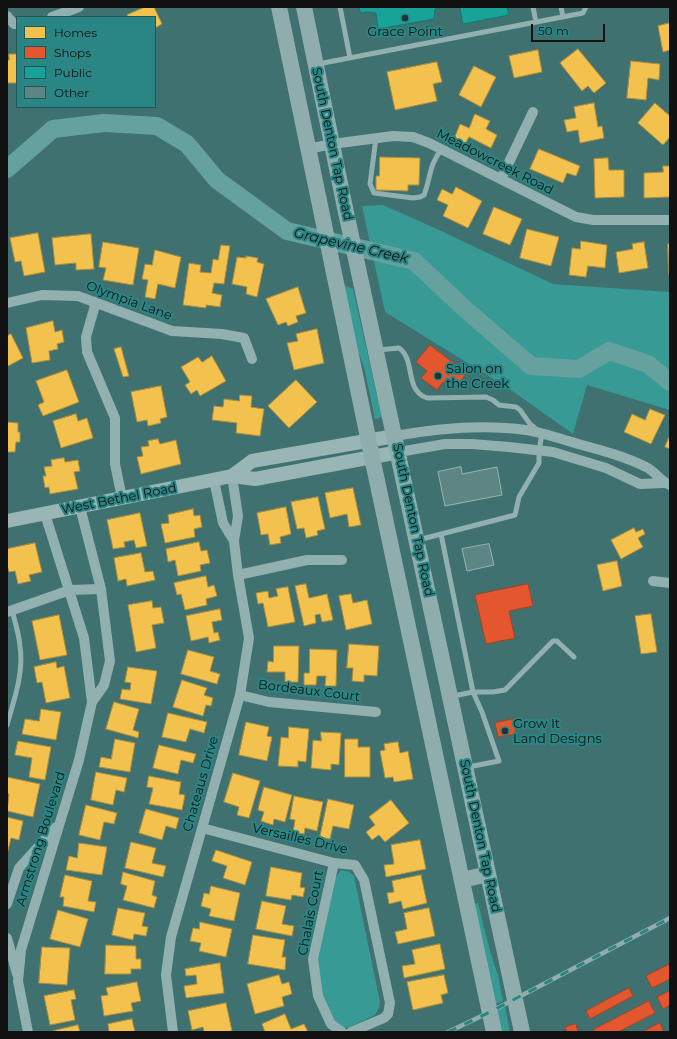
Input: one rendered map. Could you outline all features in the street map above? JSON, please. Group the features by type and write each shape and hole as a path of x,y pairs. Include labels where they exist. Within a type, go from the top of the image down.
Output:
{"main road":[{"name":"South Denton Tap Road","path":"279,7 372,457 494,1032"},
{"name":"South Denton Tap Road","path":"304,7 341,187 522,1032"},
{"name":"West Bethel Road","path":"232,476 252,461 395,436"},
{"name":"West Bethel Road","path":"7,521 232,476 255,479 398,452"},
{"path":"425,702 450,697"},
{"path":"462,880 488,874"}],"street":[{"path":"55,16 79,7"},
{"path":"501,179 533,112"},
{"name":"Meadowcreek Road","path":"308,149 376,138 413,136 442,149 576,217 593,220 670,220"},
{"name":"Olympia Lane","path":"7,303 42,295 78,296 172,331 222,334 244,338 252,359"},
{"path":"96,302 86,337 87,352 115,418 115,464 122,498"},
{"path":"395,436 437,429 485,427 526,430 607,452 641,465 648,468 667,484"},
{"path":"398,452 445,444 492,445 539,450 553,452 606,468 640,484 667,484"},
{"name":"Chateaus Drive","path":"174,1032 166,975 171,937 240,695 250,638 238,575 234,541 238,516 232,476"},
{"name":"Chateaus Drive","path":"214,480 223,523 234,541"},
{"name":"Armstrong Boulevard","path":"80,507 101,589 110,661 104,685 92,702"},
{"name":"Armstrong Boulevard","path":"28,1032 18,981 21,950 79,760 92,702 84,638 45,514"},
{"path":"238,575 307,560 342,560"},
{"path":"653,581 670,583"},
{"path":"10,611 70,590 101,589"},
{"name":"Bordeaux Court","path":"240,695 269,702 376,712"},
{"path":"7,904 19,868 59,824"},
{"name":"Versailles Drive","path":"202,828 334,863 355,865 364,880 390,1004 388,1014 384,1018 351,1032"},
{"name":"Chalais Court","path":"334,863 313,959 318,996 331,1024 342,1032"},
{"path":"7,938 18,981"}],"lane":[{"path":"340,7 350,58"},
{"path":"533,7 536,22"},
{"path":"561,7 563,17"},
{"path":"316,64 583,13 586,7"},
{"path":"376,138 371,188 374,193 420,198 424,195 429,183 430,170 435,157 442,149"},
{"path":"377,350 399,348 404,352 415,389 420,396 427,398 486,397 499,405 520,410 530,424 542,434 539,450 539,463 519,497 516,515 417,540"},
{"path":"441,534 473,692 482,712 499,761 466,767"},
{"path":"7,725 20,679 21,662 20,647 10,611"},
{"path":"450,697 473,692 493,692 505,690 553,641 557,641 574,657"}],"green space":[{"path":"383,205 553,284 670,292 670,410 587,385 573,434 508,388 385,312 362,206"},
{"path":"343,285 353,289 382,417 375,419 364,367 358,351"},
{"path":"341,870 350,872 354,876 380,1002 379,1008 375,1015 350,1027 343,1028 337,1024 322,994 318,978 318,955 336,877"},
{"path":"478,903 490,951 498,975 503,1001 493,1005 472,904"},
{"path":"505,1007 510,1032 499,1032 495,1011"}],"building: Homes":[{"path":"145,7 154,7 162,24 156,27 156,16 127,15"},
{"path":"670,23 670,50 663,52 658,26"},
{"path":"578,49 606,83 594,93 588,86 582,91 560,63"},
{"path":"538,50 542,72 514,78 509,56"},
{"path":"9,54 16,54 16,83 7,83 7,60 9,60"},
{"path":"631,61 660,64 659,80 648,78 646,100 627,98"},
{"path":"437,62 442,82 433,84 437,101 395,110 387,72"},
{"path":"474,66 496,77 481,107 459,95"},
{"path":"594,103 598,127 602,126 604,138 580,143 578,130 567,132 564,120 576,118 574,107"},
{"path":"655,103 670,116 670,137 663,145 638,123"},
{"path":"475,114 490,121 486,129 497,135 491,148 469,137 465,144 454,139 460,124 469,128"},
{"path":"539,149 580,166 576,176 567,173 563,183 530,169"},
{"path":"380,157 420,158 419,185 408,185 408,191 376,190 376,176 379,176"},
{"path":"608,158 609,170 624,170 624,197 595,198 594,159"},
{"path":"663,166 670,166 670,197 644,198 644,173 663,172"},
{"path":"456,187 482,201 468,228 443,216 448,205 437,200 442,189 452,194"},
{"path":"494,207 522,219 510,245 483,234"},
{"path":"527,229 559,237 551,266 520,258"},
{"path":"38,233 45,272 24,276 21,261 15,262 10,238"},
{"path":"91,234 94,269 76,270 76,263 55,265 52,238"},
{"path":"581,241 607,245 605,268 588,266 586,277 569,275 572,248 580,249"},
{"path":"103,242 139,248 133,285 103,280 106,268 99,267"},
{"path":"644,242 648,268 619,273 616,252 633,249 632,244"},
{"path":"668,244 670,244 670,274 669,274"},
{"path":"221,245 230,246 224,284 214,283 212,293 222,295 220,307 206,305 206,308 183,305 189,263 201,265 200,272 211,273 213,259 218,260"},
{"path":"155,250 181,257 175,288 158,284 155,299 145,297 148,280 142,279 145,264 152,265"},
{"path":"246,256 258,258 257,262 264,264 257,297 246,294 247,287 232,284 237,257 246,258"},
{"path":"298,287 306,313 296,316 298,322 288,326 286,322 278,325 266,299"},
{"path":"53,321 55,332 62,330 64,342 57,344 58,349 49,351 50,360 32,363 26,328"},
{"path":"317,329 324,363 294,370 287,343 298,341 296,334"},
{"path":"11,334 23,358 8,366 7,336"},
{"path":"121,347 129,376 123,377 114,349"},
{"path":"212,356 226,381 200,396 197,390 191,394 185,385 190,382 181,367 198,357 202,362"},
{"path":"67,370 79,402 43,416 38,405 44,402 36,381"},
{"path":"296,380 317,402 289,428 268,406"},
{"path":"161,386 167,417 160,419 161,423 148,426 147,420 137,422 131,392"},
{"path":"240,395 252,396 251,407 264,409 260,436 236,433 237,423 212,420 214,406 223,407 224,399 239,401"},
{"path":"650,409 665,415 651,444 624,432 632,414 645,420"},
{"path":"76,414 78,421 87,418 93,438 61,448 53,421"},
{"path":"7,422 18,423 20,442 16,442 15,452 7,452"},
{"path":"670,435 670,449 665,447"},
{"path":"158,439 160,444 176,440 181,464 141,474 137,457 143,456 141,447 149,446 148,441"},
{"path":"64,458 65,462 78,460 80,471 74,472 78,489 50,494 49,487 45,488 43,476 46,476 44,467 52,466 51,460"},
{"path":"353,488 361,525 349,527 347,514 330,518 325,493"},
{"path":"318,497 325,529 317,531 318,535 306,538 304,528 297,529 291,502"},
{"path":"286,507 291,534 280,537 281,543 270,545 268,534 261,535 257,513"},
{"path":"193,509 194,516 200,515 202,527 194,529 195,537 165,543 161,524 169,523 168,515"},
{"path":"140,513 147,546 136,548 134,540 124,542 125,547 113,549 107,520"},
{"path":"634,528 636,532 643,529 645,534 638,538 643,547 621,559 611,540"},
{"path":"199,542 201,551 207,550 210,563 200,565 201,571 178,576 175,560 168,562 166,549"},
{"path":"35,543 42,572 29,575 31,581 18,584 15,571 9,572 7,565 7,549"},
{"path":"141,553 145,572 153,571 155,580 127,586 126,579 118,581 114,558"},
{"path":"617,561 622,586 603,591 597,565"},
{"path":"206,576 208,587 214,585 217,596 206,599 207,605 185,610 181,594 177,595 174,583"},
{"path":"306,584 309,598 327,594 333,620 322,622 320,614 315,615 316,623 304,626 295,586"},
{"path":"288,587 295,622 268,627 263,603 258,604 256,593 268,591 269,598 278,596 276,589"},
{"path":"351,594 353,603 367,600 372,624 346,630 339,596"},
{"path":"152,601 153,608 161,607 164,623 152,625 156,648 136,652 128,605"},
{"path":"220,609 222,620 212,622 214,633 218,632 220,640 209,643 208,637 191,641 186,616"},
{"path":"651,614 657,652 641,654 635,616"},
{"path":"59,615 67,655 40,660 32,621"},
{"path":"349,644 379,646 377,676 364,675 364,682 352,681 353,668 347,668"},
{"path":"274,646 299,646 298,682 285,682 285,672 267,672 268,661 273,662"},
{"path":"310,649 337,650 336,686 325,686 326,676 317,676 316,685 304,685 304,673 309,673"},
{"path":"188,650 214,657 210,671 220,674 217,684 181,674"},
{"path":"56,662 57,668 64,666 70,698 46,703 42,682 37,683 34,667"},
{"path":"128,667 157,671 151,704 120,699 122,689 130,690 131,683 125,682"},
{"path":"182,680 207,688 204,695 213,698 211,706 206,705 203,716 173,707"},
{"path":"114,702 139,709 133,730 139,732 138,738 106,729"},
{"path":"41,709 61,712 56,740 22,734 25,719 39,721"},
{"path":"168,713 207,722 204,733 190,729 186,742 162,737"},
{"path":"246,722 269,727 267,736 272,737 267,761 239,755"},
{"path":"289,727 309,729 306,762 298,761 298,767 278,766 281,737 288,738"},
{"path":"321,732 341,733 339,765 331,764 331,770 311,768 313,740 321,741"},
{"path":"115,739 135,743 130,772 99,767 101,757 111,759"},
{"path":"345,739 358,739 358,747 370,747 370,777 345,777"},
{"path":"18,741 51,747 45,780 29,777 32,758 15,755"},
{"path":"398,742 400,753 408,751 413,779 394,782 393,777 385,778 380,751 385,750 384,744"},
{"path":"159,745 196,754 193,763 181,760 178,774 153,768"},
{"path":"96,772 127,778 124,792 116,790 113,805 91,800"},
{"path":"233,773 260,781 249,818 237,815 239,807 224,802"},
{"path":"149,776 181,782 179,794 185,795 182,810 149,804 153,788 147,787"},
{"path":"7,777 40,784 33,817 7,811 9,794 7,794"},
{"path":"264,787 292,795 285,822 274,819 273,825 261,821 264,812 258,810"},
{"path":"294,796 323,802 317,831 305,828 304,834 293,832 295,820 290,819"},
{"path":"328,799 354,805 349,829 333,826 330,839 320,837"},
{"path":"391,800 409,823 385,842 379,835 372,840 366,832 375,825 369,817"},
{"path":"86,805 117,813 114,824 104,822 100,840 79,835"},
{"path":"146,809 179,818 176,829 166,826 162,840 139,833"},
{"path":"7,817 23,821 19,840 11,838 8,851 7,851"},
{"path":"420,840 426,869 386,877 384,865 394,864 391,845"},
{"path":"131,842 156,848 152,863 166,866 163,877 125,868"},
{"path":"79,843 107,847 102,875 66,870 69,856 77,858"},
{"path":"216,850 252,862 245,885 223,878 227,866 212,861"},
{"path":"271,867 302,873 300,887 305,888 303,897 292,895 291,900 266,896"},
{"path":"123,872 155,881 152,895 157,897 154,908 123,900 127,886 121,884"},
{"path":"65,875 92,881 88,901 96,902 94,912 63,906 64,897 60,897"},
{"path":"421,875 427,903 403,909 401,901 389,904 387,893 394,892 392,881"},
{"path":"211,886 240,893 234,921 209,916 211,909 201,906 204,893 209,894"},
{"path":"262,901 286,906 282,924 294,926 292,936 256,929"},
{"path":"118,908 145,913 142,926 148,927 146,936 134,934 133,940 112,935"},
{"path":"429,908 435,936 398,944 395,932 407,929 404,913"},
{"path":"58,910 88,919 80,947 50,939"},
{"path":"200,922 232,929 226,957 199,951 201,943 190,941 193,928 199,929"},
{"path":"253,935 285,940 282,957 286,957 285,970 248,964"},
{"path":"440,944 445,969 404,978 402,966 415,964 412,950"},
{"path":"106,945 136,946 136,959 141,959 141,969 131,969 131,974 105,974"},
{"path":"42,947 70,948 67,985 39,983"},
{"path":"220,963 224,993 186,998 184,986 197,984 196,975 186,976 185,969"},
{"path":"279,975 282,984 289,982 292,994 282,997 284,1006 255,1014 247,984"},
{"path":"444,975 448,993 441,995 443,1003 413,1010 407,982"},
{"path":"137,982 141,1001 131,1003 133,1011 104,1016 101,996 108,995 106,988"},
{"path":"74,990 76,999 71,1000 75,1020 50,1025 44,996"},
{"path":"226,1003 232,1031 204,1032 203,1027 192,1030 188,1011"},
{"path":"285,1014 291,1029 304,1024 308,1032 265,1032 262,1024"},
{"path":"132,1019 135,1032 109,1032 108,1024"},
{"path":"78,1025 80,1032 53,1032 53,1031"}],"building: Shops":[{"path":"430,345 467,373 453,390 443,382 437,390 421,378 427,371 416,362"},
{"path":"528,584 533,606 509,611 515,638 486,644 475,595"},
{"path":"513,719 516,734 498,737 495,723"},
{"path":"670,964 670,979 652,988 646,976"},
{"path":"629,988 633,996 590,1019 586,1011"},
{"path":"670,991 670,1005 663,1009 657,997"},
{"path":"649,1001 655,1013 618,1032 594,1032 593,1030"},
{"path":"660,1023 664,1032 642,1032"},
{"path":"576,1024 578,1032 567,1032 565,1027"}],"building: Public":[{"name":"Grace Point","path":"359,7 441,8 435,9 434,19 378,29 376,13 361,13"},
{"name":"Grace Point","path":"460,7 507,7 509,15 463,24"}],"building: Other":[{"path":"461,467 462,474 497,467 502,495 445,506 438,472"},
{"path":"489,544 494,565 467,571 462,549"}],"waterway":[{"name":"Grapevine Creek","path":"7,169 53,129 104,123 157,126 187,144 217,180 287,231 414,261 465,309 531,366 579,369 609,351 648,364 670,382"}],"railway":[{"path":"448,1032 490,1012 670,918"}],"place":[{"name":"Grace Point","path":"405,18"},
{"name":"Salon on the Creek","path":"438,376"},
{"name":"Grow It Land Designs","path":"505,731"}]}
